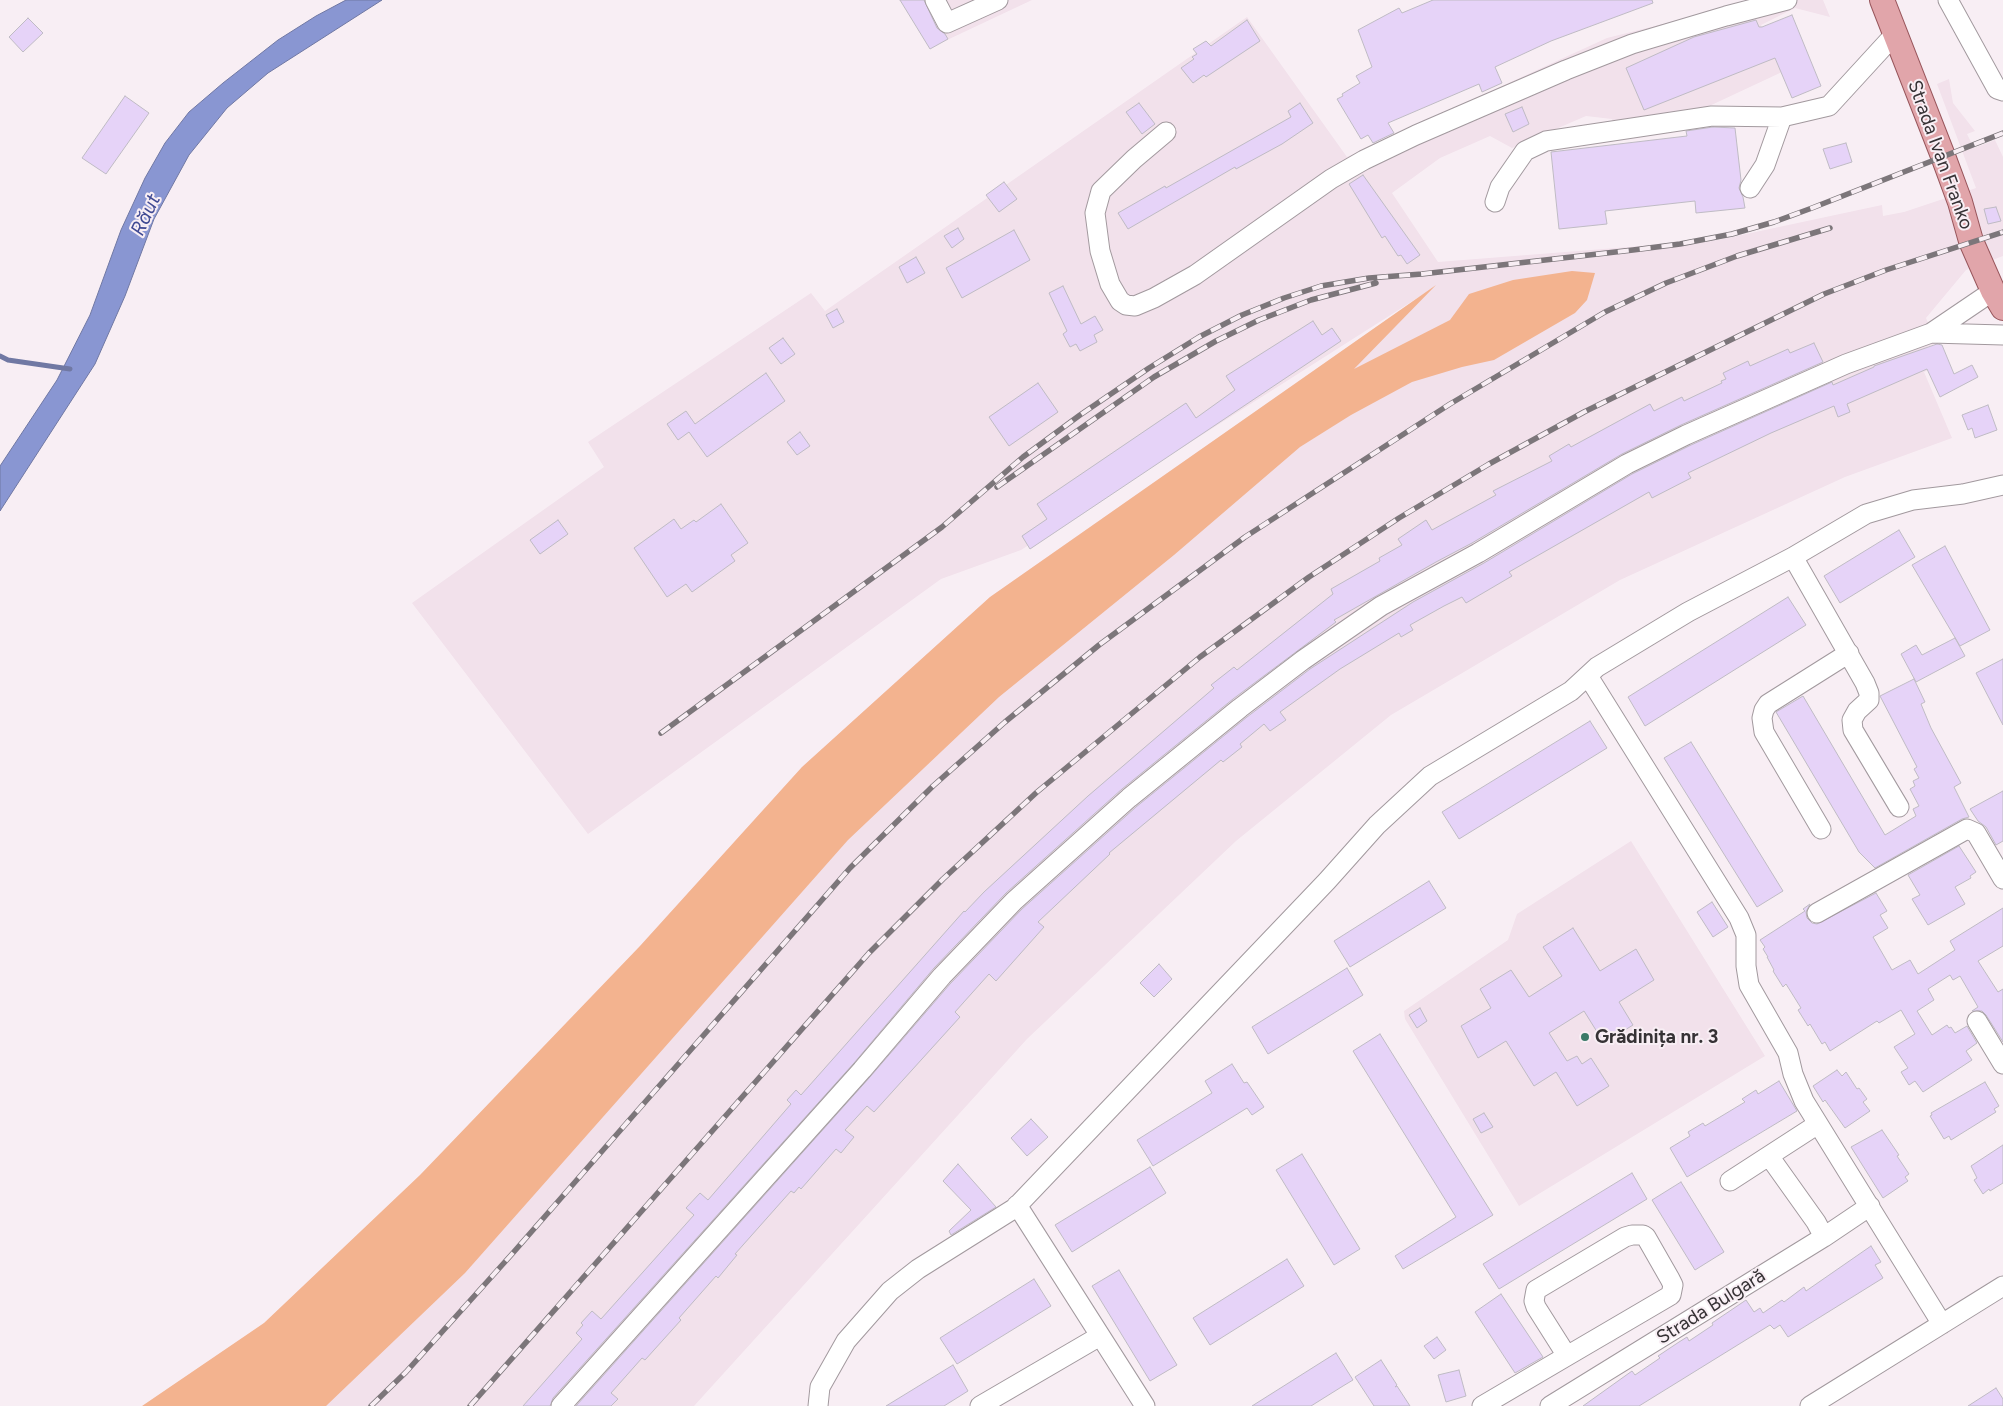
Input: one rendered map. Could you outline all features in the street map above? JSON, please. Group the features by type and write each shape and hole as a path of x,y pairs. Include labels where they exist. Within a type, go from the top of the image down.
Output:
{"main road":[{"name":"Strada Ivan Franko","path":"1882,0 1957,193 1972,240 1998,299"}],"street":[{"path":"935,0 947,23 998,0"},
{"path":"1166,132 1134,159 1101,191 1095,213 1100,251 1110,284 1120,300 1126,305 1135,306 1154,298 1195,275 1330,179 1416,135 1566,70 1632,44 1787,0"},
{"path":"1948,0 1997,89 2003,91"},
{"path":"1495,202 1500,187 1525,151 1546,141 1712,116 1782,117 1829,106 1895,34"},
{"path":"1750,188 1765,165 1782,117"},
{"path":"561,1406 862,1070 942,976 1014,902 1129,798 1240,708 1303,660 1381,606 1478,553 1627,464 1686,435 1846,364 1931,333 1998,299"},
{"path":"1931,333 2003,335"},
{"path":"818,1406 820,1387 846,1341 890,1291 918,1269 1017,1206 1328,881 1377,825 1430,776 1571,691 1597,667 1688,612 1793,557 1866,514 1890,505 1912,500 1963,494 2003,485"},
{"path":"1793,557 1849,653 1869,693 1869,700 1858,710 1852,720 1853,730 1899,806"},
{"path":"1821,829 1764,732 1762,718 1768,704 1849,653"},
{"path":"1588,676 1743,926 1747,944 1746,966 1749,985 1783,1042 1804,1101 1942,1324"},
{"path":"1817,912 1967,829 1976,833 2003,879"},
{"path":"1977,1021 2003,1064"},
{"path":"1730,1181 1818,1124"},
{"path":"1769,1156 1816,1222 1824,1237"},
{"path":"1017,1206 1145,1406"},
{"name":"Strada Bulgară","path":"1550,1406 1824,1237 1870,1206"},
{"path":"1482,1406 1567,1356 1671,1294 1672,1285 1670,1279 1646,1237 1643,1235 1632,1234 1625,1237 1536,1290 1534,1301 1536,1307 1567,1356"},
{"path":"1810,1406 2002,1288"},
{"path":"980,1406 1100,1336"}],"shaded area":[{"path":"901,0 1032,0 930,48"},
{"path":"1759,0 1823,0 1830,17 1795,8 1761,25 1782,72 1658,130 1620,136 1612,119 1586,116 1512,148 1490,136 1440,158 1392,193 1438,262 1718,240 1882,205 1883,216 1904,212 1976,188 1937,84 1949,79 1953,103 1975,131 1967,134 1974,148 1995,140 2003,157 2003,256 1966,270 1926,318 1936,343 1927,347 1935,367 1924,372 1952,438 1845,477 1620,580 1391,715 1236,841 1027,1039 694,1406 155,1406 281,1310 396,1209 640,946 802,767 990,597 1422,295 1021,550 941,579 588,834 412,603 604,467 588,442 811,293 825,311 1247,17 1347,157 1607,38"},
{"path":"1572,271 1595,273 1587,300 1575,313 1494,360 1462,367 1412,382 1351,415 1300,447 1174,555 999,697 848,840 465,1273 326,1406 142,1406 264,1323 420,1175 640,946 802,767 990,597 1436,285 1354,369 1450,320 1469,294 1513,280"},
{"name":"Grădinița nr. 3","path":"1631,841 1765,1056 1519,1206 1405,1019 1404,1011 1508,940 1517,914"}],"water":[{"name":"Răut","path":"346,0 382,0 268,73 227,108 189,155 154,219 125,296 95,364 0,511 0,466 57,380 90,315 121,230 145,178 165,143 189,112 223,83 278,40"}],"building":[{"path":"900,0 924,0 937,28 948,39 930,49"},
{"path":"1433,0 1652,0 1653,3 1551,41 1495,67 1502,83 1482,92 1479,84 1388,123 1394,133 1373,143 1368,135 1361,139 1337,99 1360,83 1356,76 1372,67 1358,30 1399,8 1402,13"},
{"path":"1792,15 1821,86 1792,98 1775,58 1644,110 1626,68 1694,37 1756,20 1759,27 1762,27"},
{"path":"28,18 43,33 23,52 9,37"},
{"path":"1247,20 1260,41 1206,77 1204,75 1193,83 1181,68 1194,59 1192,57 1197,54 1193,49 1206,41 1211,46"},
{"path":"125,96 149,113 106,174 82,158"},
{"path":"1139,103 1155,124 1142,134 1126,112"},
{"path":"1300,103 1313,123 1282,144 1236,169 1235,167 1128,229 1118,213 1291,117 1288,111"},
{"path":"1522,107 1529,124 1513,132 1505,114"},
{"path":"1713,127 1735,128 1741,180 1739,188 1745,208 1696,213 1695,201 1605,211 1607,224 1559,229 1551,152 1687,136 1686,131"},
{"path":"1846,143 1852,162 1830,169 1823,149"},
{"path":"1363,175 1420,255 1407,264 1401,255 1398,256 1385,236 1382,238 1349,184"},
{"path":"1004,182 1017,199 999,212 986,195"},
{"path":"1996,207 2001,221 1988,224 1984,209"},
{"path":"958,228 964,239 952,248 944,236"},
{"path":"1014,230 1030,260 962,298 946,268"},
{"path":"916,257 925,273 907,283 899,267"},
{"path":"1063,286 1081,324 1095,316 1103,330 1094,335 1097,342 1080,351 1076,344 1070,347 1063,334 1067,331 1049,293"},
{"path":"837,309 844,322 833,328 826,315"},
{"path":"1313,321 1322,335 1332,328 1341,341 1030,549 1022,536 1047,519 1037,504 1186,403 1196,418 1235,390 1226,376"},
{"path":"783,338 795,354 781,364 769,348"},
{"path":"1814,343 1823,362 1681,425 1622,454 1472,543 1334,620 1336,622 1233,699 1122,789 1006,893 934,968 854,1063 553,1398 550,1406 523,1406 582,1339 576,1333 583,1325 581,1323 592,1311 601,1319 694,1215 686,1208 700,1193 708,1200 791,1104 787,1100 796,1090 801,1095 964,911 1088,796 1214,688 1211,685 1234,667 1237,670 1333,594 1331,589 1380,561 1379,558 1402,545 1398,539 1426,520 1432,530 1496,495 1493,491 1552,461 1549,456 1569,444 1571,447 1650,404 1654,411 1682,397 1684,401 1722,383 1721,381 1726,379 1723,373 1748,361 1750,366 1788,349 1790,353"},
{"path":"1937,344 1942,345 1954,374 1972,365 1978,377 1940,397 1927,369 1847,404 1850,412 1838,417 1834,406 1771,433 1688,473 1691,478 1652,498 1649,492 1509,572 1512,576 1466,603 1462,597 1410,625 1413,630 1401,637 1399,633 1340,669 1280,712 1286,720 1270,731 1264,724 1240,744 1242,747 1223,762 1221,760 1109,853 1038,922 1044,927 996,981 989,974 955,1012 960,1017 874,1112 867,1106 845,1130 854,1137 841,1153 836,1149 801,1189 799,1187 794,1193 791,1191 735,1254 737,1255 718,1278 716,1276 679,1318 681,1320 645,1360 642,1358 611,1393 618,1399 611,1406 576,1406 870,1077 950,984 1022,909 1136,807 1247,717 1310,669 1413,602 1484,563 1632,474 1691,445 1832,382 1833,385 1874,366"},
{"path":"766,373 785,401 707,457 689,432 678,440 667,424 686,411 695,424"},
{"path":"1038,383 1058,412 1009,446 989,417"},
{"path":"1988,405 1997,430 1975,438 1972,428 1968,430 1962,415"},
{"path":"800,432 810,446 797,455 787,442"},
{"path":"721,504 748,543 731,555 735,561 692,592 686,584 667,597 634,548 674,519 681,529 694,520 696,522"},
{"path":"558,520 568,534 540,554 530,540"},
{"path":"1899,530 1915,557 1840,603 1824,576"},
{"path":"1945,546 1990,630 1960,646 1912,565"},
{"path":"1788,597 1806,625 1645,726 1628,697"},
{"path":"1955,638 1965,656 1916,682 1901,654 1916,645 1922,655"},
{"path":"2003,659 2003,725 1976,673"},
{"path":"1914,679 1925,702 1921,704 1931,728 1961,783 1954,787 1969,817 1962,819 1875,868 1859,852 1776,712 1803,696 1885,835 1916,816 1913,809 1919,806 1910,789 1915,786 1913,781 1919,778 1914,769 1917,767 1880,696"},
{"path":"1590,721 1607,748 1459,839 1442,812"},
{"path":"1691,742 1783,891 1757,907 1664,758"},
{"path":"2003,791 2003,841 1996,845 1986,827 1978,821 1970,809"},
{"path":"1959,846 1976,872 1970,876 1971,878 1955,887 1965,904 1928,925 1912,899 1920,895 1908,875"},
{"path":"1429,881 1446,908 1350,967 1334,941"},
{"path":"1876,893 1887,911 1880,915 1888,928 1873,937 1892,970 1910,960 1918,974 1955,950 1950,941 2003,908 2003,946 1978,961 1998,992 2003,989 2003,1042 1982,1011 1972,1011 1978,1007 1960,976 1953,980 1950,975 1928,989 1934,1000 1917,1011 1932,1035 1947,1025 1955,1033 1967,1026 1977,1043 1966,1051 1972,1060 1923,1092 1915,1081 1909,1085 1901,1072 1908,1068 1894,1047 1915,1034 1901,1010 1879,1023 1877,1021 1830,1051 1825,1042 1822,1044 1810,1024 1808,1026 1798,1010 1801,1008 1786,984 1783,987 1773,971 1763,949 1765,947 1760,940 1805,911 1803,909 1810,904 1806,912 1807,918 1812,923 1817,924"},
{"path":"1712,902 1728,927 1713,937 1697,912"},
{"path":"1573,928 1600,971 1636,949 1654,980 1619,1002 1633,1025 1604,1043 1584,1011 1549,1033 1567,1061 1577,1056 1582,1064 1591,1058 1609,1086 1577,1106 1556,1072 1534,1086 1506,1041 1478,1058 1461,1026 1491,1008 1480,989 1511,970 1529,997 1562,976 1543,947"},
{"path":"1159,964 1172,979 1154,997 1140,983"},
{"path":"1347,968 1363,995 1268,1054 1252,1027"},
{"path":"1420,1008 1427,1021 1417,1028 1409,1015"},
{"path":"1380,1034 1493,1215 1403,1269 1395,1256 1456,1217 1353,1051"},
{"path":"1232,1064 1244,1083 1247,1082 1264,1107 1252,1115 1247,1108 1153,1166 1137,1140 1212,1093 1205,1081"},
{"path":"1837,1070 1842,1076 1846,1072 1857,1089 1859,1088 1867,1099 1863,1102 1870,1111 1845,1128 1825,1100 1823,1102 1813,1086"},
{"path":"1779,1081 1797,1111 1687,1177 1670,1148 1690,1136 1688,1132 1703,1123 1705,1126 1745,1102 1742,1099 1756,1090 1758,1094"},
{"path":"1985,1082 1999,1106 1994,1109 1996,1112 1951,1140 1949,1136 1944,1139 1930,1116 1932,1115 1931,1113"},
{"path":"1484,1113 1493,1127 1481,1133 1473,1119"},
{"path":"1031,1119 1048,1137 1027,1156 1011,1138"},
{"path":"1882,1130 1909,1174 1905,1177 1908,1181 1883,1198 1851,1147"},
{"path":"2003,1145 2003,1183 1983,1194 1974,1180 1977,1178 1971,1166"},
{"path":"1302,1154 1360,1249 1334,1265 1276,1170"},
{"path":"958,1164 996,1207 951,1235 949,1231 971,1210 943,1181"},
{"path":"1150,1167 1166,1193 1072,1252 1055,1225"},
{"path":"1632,1173 1647,1199 1499,1289 1483,1264"},
{"path":"1681,1182 1724,1252 1695,1270 1652,1200"},
{"path":"1871,1246 1881,1262 1875,1265 1883,1278 1788,1337 1780,1325 1774,1329 1770,1325 1639,1406 1583,1406 1632,1371 1635,1375 1660,1358 1658,1356 1687,1337 1689,1341 1746,1300 1754,1312 1760,1308 1763,1313 1782,1300 1784,1302 1804,1287 1806,1291"},
{"path":"1287,1259 1304,1286 1210,1345 1193,1318"},
{"path":"1119,1270 1177,1365 1150,1381 1092,1286"},
{"path":"1034,1279 1051,1306 957,1364 940,1338"},
{"path":"1501,1294 1543,1357 1515,1373 1475,1312"},
{"path":"1437,1337 1446,1350 1434,1359 1424,1346"},
{"path":"1336,1353 1353,1380 1311,1406 1252,1406"},
{"path":"1381,1360 1397,1385 1395,1387 1397,1386 1410,1406 1374,1406 1355,1377"},
{"path":"953,1365 968,1391 944,1406 886,1406"},
{"path":"1459,1370 1466,1396 1446,1402 1438,1375"},
{"path":"1996,1388 2003,1399 2003,1406 1968,1406"}],"waterway":[{"path":"0,356 8,360 70,369"}],"railway":[{"path":"661,733 942,527 1023,457 1080,415 1199,337 1242,315 1321,286 1369,278 1422,274 1633,250 1680,244 1732,234 1774,222 1812,208 2003,133"},
{"path":"371,1406 406,1372 512,1254 850,868 933,786 1005,722 1099,645 1245,537 1450,404 1605,312 1666,283 1737,256 1830,228"},
{"path":"470,1406 869,953 943,879 1037,792 1200,657 1309,577 1399,518 1489,464 1584,412 1824,294 1886,270 2003,232"},
{"path":"997,487 1154,377 1216,341 1259,320 1311,300 1376,283"}],"place":[{"name":"Grădinița nr. 3","path":"1585,1037"}]}
